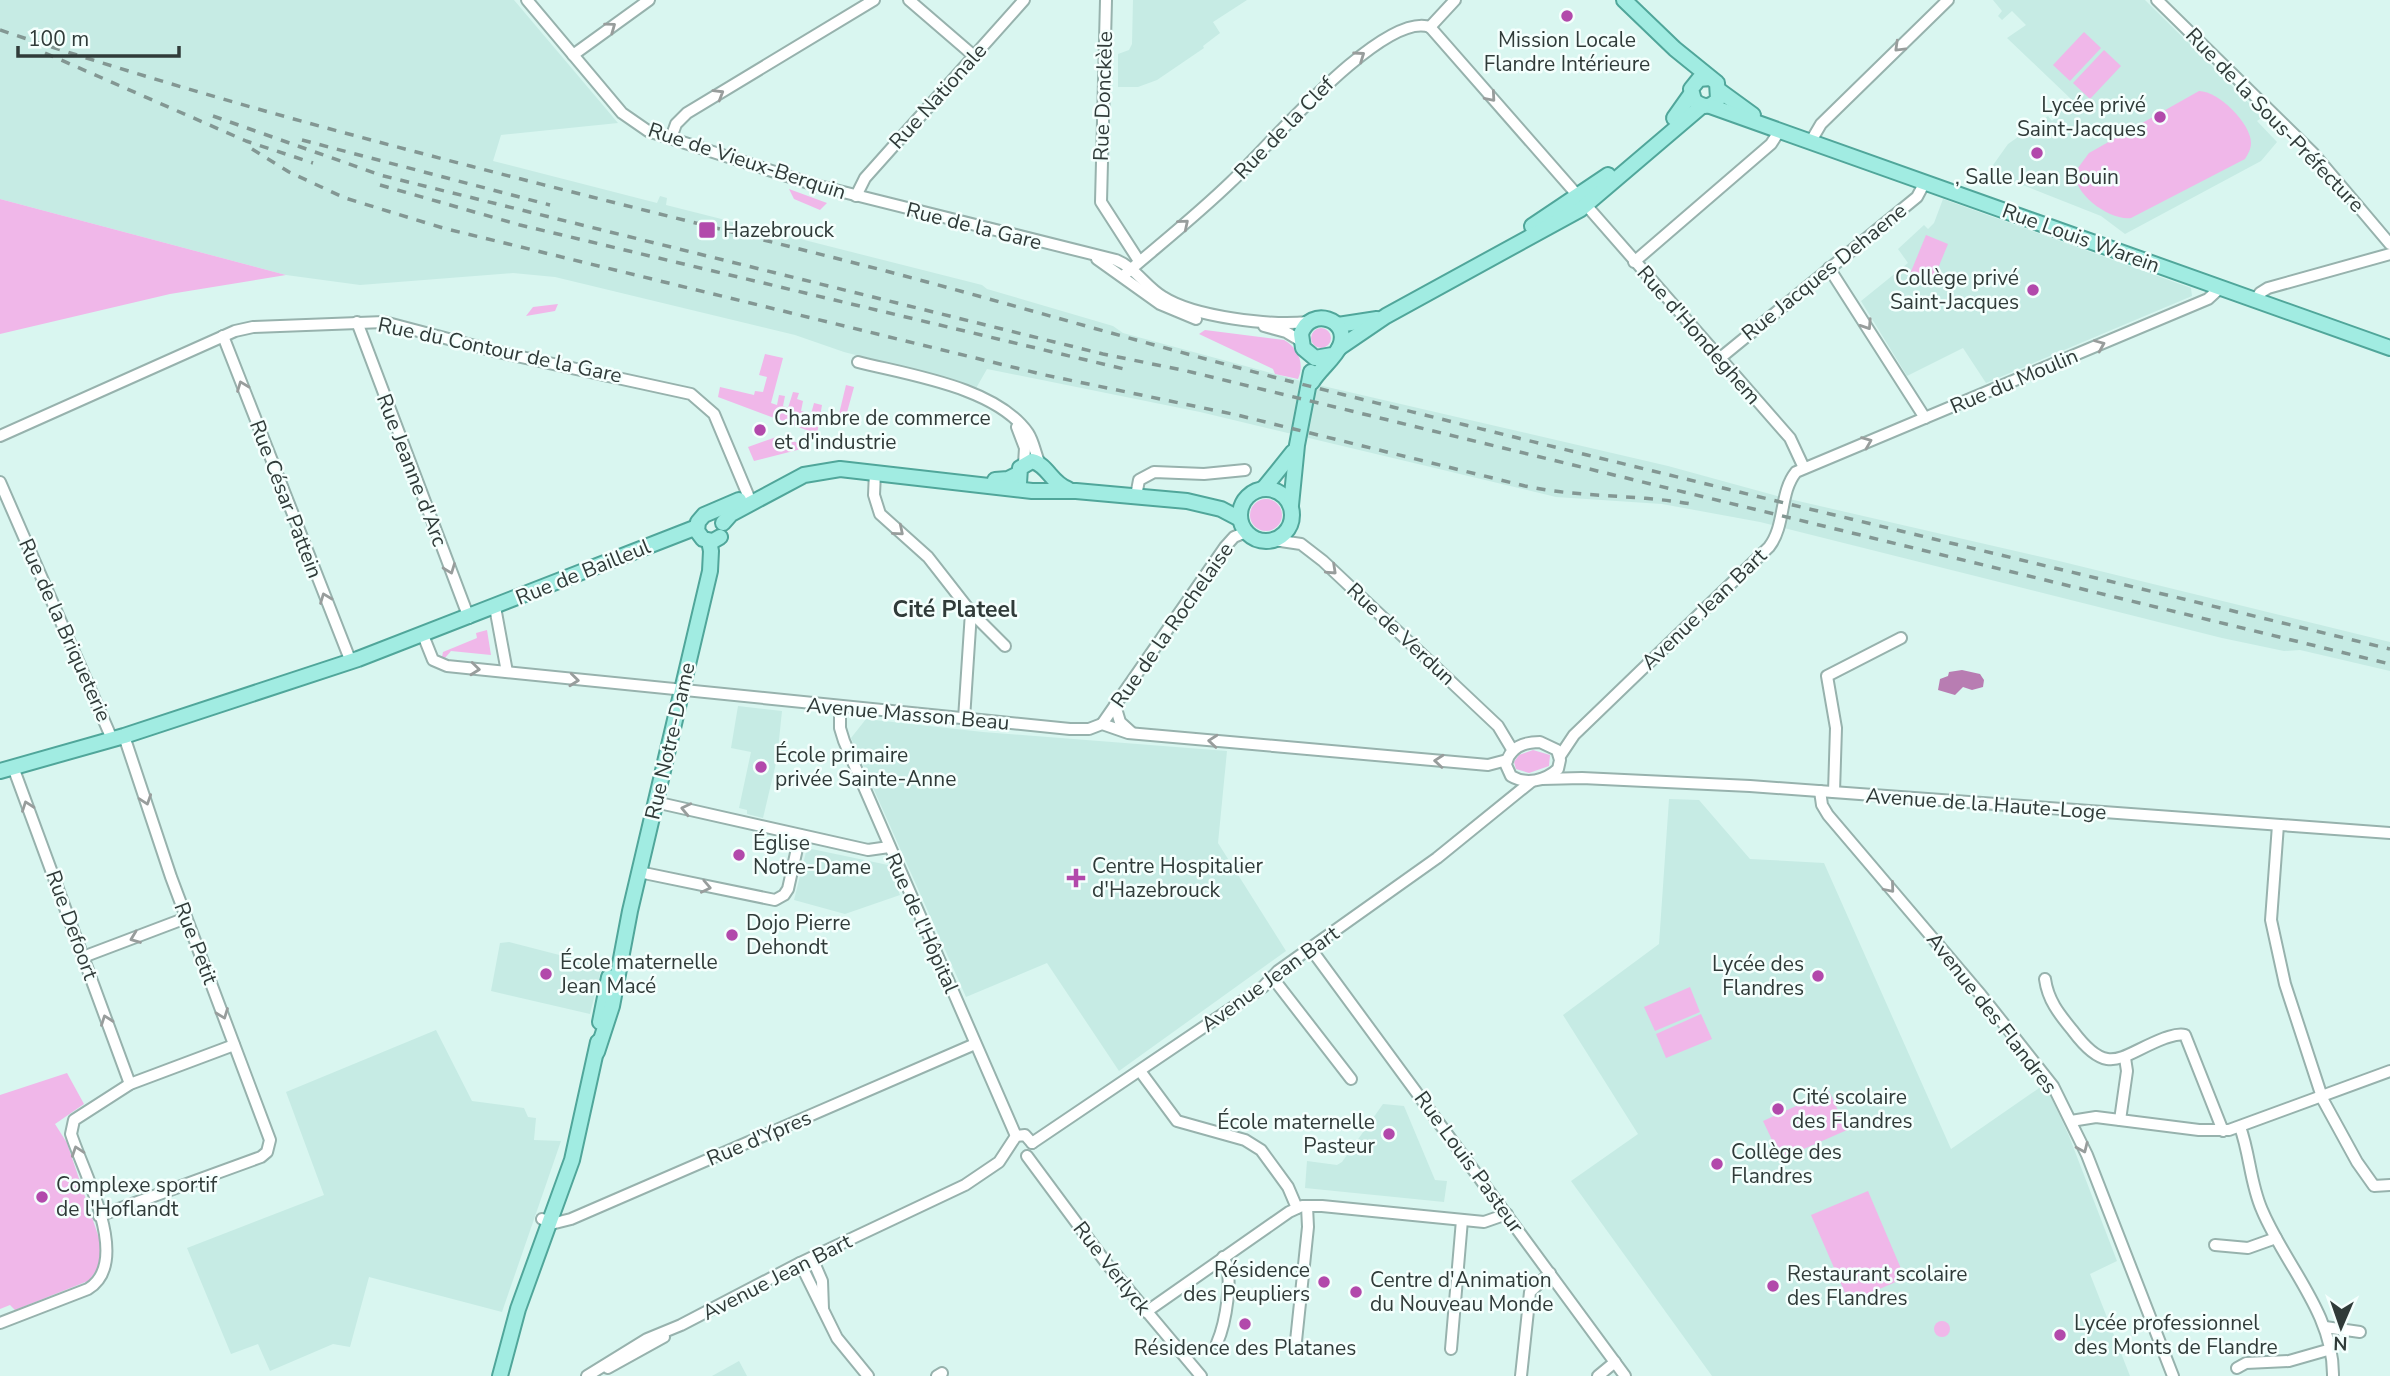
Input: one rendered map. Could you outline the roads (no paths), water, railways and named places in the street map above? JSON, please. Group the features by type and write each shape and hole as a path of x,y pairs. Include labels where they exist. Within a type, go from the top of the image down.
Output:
{"main road":[{"path":"1308,354 1320,359 1335,352 1387,316 1583,201 1706,106 1716,102 1720,92 1717,83 1675,49 1624,0"},
{"path":"1675,49 1692,90 1706,106"},
{"path":"1583,201 1674,118 1701,78 1710,78"},
{"name":"Rue Louis Warein","path":"1720,92 1776,128"},
{"name":"Rue Louis Warein","path":"1706,106 1776,128 2390,348"},
{"path":"1076,491 1062,487 1032,461 999,481 831,462 808,468 708,514 700,518 697,527 700,536 718,533 733,513 810,473 840,468 1030,489 1186,501 1221,509 1259,540 1274,540 1291,525 1297,444 1312,382 1308,354 1301,341 1302,330 1308,322 1323,317 1338,325 1355,325 1387,316"},
{"path":"1312,382 1335,352 1342,337 1338,325"},
{"path":"1186,501 1224,500 1248,495 1264,488 1284,466 1297,444"},
{"path":"1021,469 1030,489"},
{"path":"1030,489 1045,484 1043,469"},
{"path":"1264,488 1281,493 1291,505"},
{"path":"1243,525 1242,504 1248,495"},
{"path":"708,514 717,515 718,533"},
{"name":"Rue de Bailleul","path":"351,662 697,527"},
{"name":"Rue Notre-Dame","path":"498,1376 546,1220 578,1133 597,1052 612,1006 630,911 718,533"},
{"path":"6,769 118,737 351,662"}],"street":[{"name":"Rue de Vieux-Berquin","path":"527,0 626,118 648,131 856,195"},
{"path":"573,55 649,0"},
{"path":"671,138 683,116 874,0"},
{"path":"909,0 974,56"},
{"name":"Rue Nationale","path":"856,195 862,181 1024,0"},
{"name":"Rue Donckèle","path":"1106,0 1101,191 1104,209 1131,269"},
{"path":"1430,27 1455,0"},
{"path":"1811,141 1821,124 1948,0"},
{"name":"Rue de la Sous-Préfecture","path":"2157,0 2304,144 2390,244"},
{"name":"Rue de la Clef","path":"1131,269 1263,153 1319,90 1348,65 1378,45 1415,27 1430,27"},
{"name":"Rue d'Hondeghem","path":"1430,27 1794,443 1804,468"},
{"path":"1634,262 1772,144 1776,128"},
{"name":"Rue Jacques Dehaene","path":"1719,359 1917,197 1925,182"},
{"name":"Rue de la Gare","path":"856,195 1116,260 1131,269"},
{"path":"2255,301 2260,293 2268,288 2390,254"},
{"path":"1829,268 1925,418"},
{"path":"1131,269 1161,295 1194,311 1308,322"},
{"path":"1131,269 1160,304 1182,315 1277,329 1301,341"},
{"name":"Rue du Moulin","path":"1804,468 2211,298 2220,288"},
{"name":"Rue Jeanne d'Arc","path":"357,322 469,618"},
{"name":"Rue du Contour de la Gare","path":"0,436 223,337 253,327 384,322 494,351 691,394 714,414 748,495"},
{"name":"Rue César Pattein","path":"223,337 351,662"},
{"path":"858,362 953,386 987,401 1030,436 1043,469"},
{"path":"1014,421 1023,442 1021,469"},
{"name":"Avenue Jean Bart","path":"1560,760 1574,735 1769,547 1779,527 1791,478 1804,468"},
{"path":"1136,496 1139,480 1149,473 1204,474 1245,470"},
{"path":"875,472 874,495 880,514 923,551 971,612 1005,646"},
{"name":"Rue de la Briqueterie","path":"0,482 118,737"},
{"name":"Rue de la Rochelaise","path":"1102,724 1243,525"},
{"name":"Rue de Verdun","path":"1274,540 1301,544 1323,561 1499,726 1510,755"},
{"path":"495,607 507,673"},
{"path":"964,719 971,612"},
{"name":"Avenue Masson Beau","path":"423,635 431,657 440,665 507,673 840,708 1076,729 1089,729 1102,724 1134,734 1488,765 1510,755"},
{"path":"1834,792 1836,728 1827,676 1901,638"},
{"path":"1115,705 1120,722 1134,734"},
{"name":"Rue de l'Hôpital","path":"840,708 842,736 975,1044 1013,1141"},
{"name":"Avenue Jean Bart","path":"1544,743 1574,735"},
{"name":"Rue Petit","path":"99,1216 256,1159 269,1148 269,1136 118,737"},
{"path":"1501,805 1509,790 1510,755 1527,743 1544,743 1554,747 1566,771 1582,778"},
{"path":"1510,775 1518,780 1537,780 1554,773 1560,760"},
{"name":"Rue Defoort","path":"6,769 83,957 130,1084"},
{"name":"Avenue de la Haute-Loge","path":"1537,780 1582,778 1820,791 2390,833"},
{"name":"Avenue Jean Bart","path":"1032,1143 1262,987 1272,977 1429,864 1501,805 1537,780"},
{"name":"Avenue des Flandres","path":"1820,791 1825,811 2038,1065 2071,1121 2173,1376"},
{"path":"655,802 868,850 889,846"},
{"path":"2278,825 2272,926 2299,1031 2321,1096 2368,1180 2377,1187 2390,1185"},
{"path":"639,872 775,900 788,889 800,835"},
{"path":"83,957 186,918"},
{"name":"Rue Louis Pasteur","path":"1311,949 1625,1376"},
{"path":"1272,977 1351,1079"},
{"path":"2045,979 2053,1005 2090,1052 2108,1061 2125,1058 2137,1048 2176,1034 2185,1035 2223,1131"},
{"name":"Rue d'Ypres","path":"546,1220 568,1220 975,1044"},
{"path":"0,1323 84,1291 98,1282 106,1267 108,1252 99,1216 71,1137 71,1124 130,1084 234,1045"},
{"path":"2120,1120 2127,1071 2125,1058"},
{"path":"1140,1070 1171,1116 1181,1124 1245,1140 1261,1150 1302,1207 1308,1227 1296,1341"},
{"path":"2071,1121 2090,1117 2223,1131 2390,1071"},
{"path":"2240,1127 2256,1195 2276,1238 2325,1327 2331,1349 2333,1376"},
{"path":"1013,1141 1026,1135 1032,1143 1032,1149 1023,1156"},
{"name":"Avenue Jean Bart","path":"986,1172 1004,1157 1013,1141"},
{"name":"Rue Verlyck","path":"1013,1141 1146,1312 1201,1376"},
{"name":"Avenue Jean Bart","path":"587,1376 647,1339 681,1325 800,1263 1023,1156"},
{"path":"1146,1312 1223,1257 1302,1207 1490,1222 1507,1214"},
{"path":"1451,1349 1462,1220"},
{"path":"2215,1245 2248,1248 2276,1238"},
{"path":"1217,1343 1224,1321 1228,1272 1223,1257"},
{"path":"812,1258 822,1281 824,1312"},
{"path":"800,1263 847,1353 867,1376"},
{"path":"1521,1376 1530,1292 1550,1273"},
{"path":"2325,1327 2360,1332"},
{"path":"2236,1368 2245,1363 2289,1361 2331,1349"},
{"path":"1598,1376 1615,1362"}],"railway":[{"path":"0,30 109,65 330,129 886,271 1293,382 2390,649"},
{"path":"45,53 246,141 313,163"},
{"path":"213,116 380,175 1103,354 1187,371 2390,664"},
{"path":"302,140 550,205"},
{"path":"252,149 289,172 345,198 443,228 1045,375 1237,415 1525,486 1691,504"},
{"path":"380,185 520,225 1124,369"}],"place":[{"name":"Mission Locale Flandre Intérieure","path":"1567,16"},
{"name":"Lycée privé Saint-Jacques","path":"2160,117"},
{"name":", Salle Jean Bouin","path":"2037,153"},
{"name":"Hazebrouck","path":"707,230"},
{"name":"Collège privé Saint-Jacques","path":"2033,290"},
{"name":"Chambre de commerce et d'industrie","path":"760,430"},
{"name":"École primaire privée Sainte-Anne","path":"761,767"},
{"name":"Église Notre-Dame","path":"739,855"},
{"name":"Centre Hospitalier d'Hazebrouck","path":"1076,878"},
{"name":"Dojo Pierre Dehondt","path":"732,935"},
{"name":"École maternelle Jean Macé","path":"546,974"},
{"name":"Lycée des Flandres","path":"1818,976"},
{"name":"Cité scolaire des Flandres","path":"1778,1109"},
{"name":"École maternelle Pasteur","path":"1389,1134"},
{"name":"Collège des Flandres","path":"1717,1164"},
{"name":"Complexe sportif de l'Hoflandt","path":"42,1197"},
{"name":"Résidence des Peupliers","path":"1324,1282"},
{"name":"Restaurant scolaire des Flandres","path":"1773,1286"},
{"name":"Centre d'Animation du Nouveau Monde","path":"1356,1292"},
{"name":"Résidence des Platanes","path":"1245,1324"},
{"name":"Lycée professionnel des Monts de Flandre","path":"2060,1335"}],"district":[{"name":"Cité Plateel","path":"955,609"}]}
